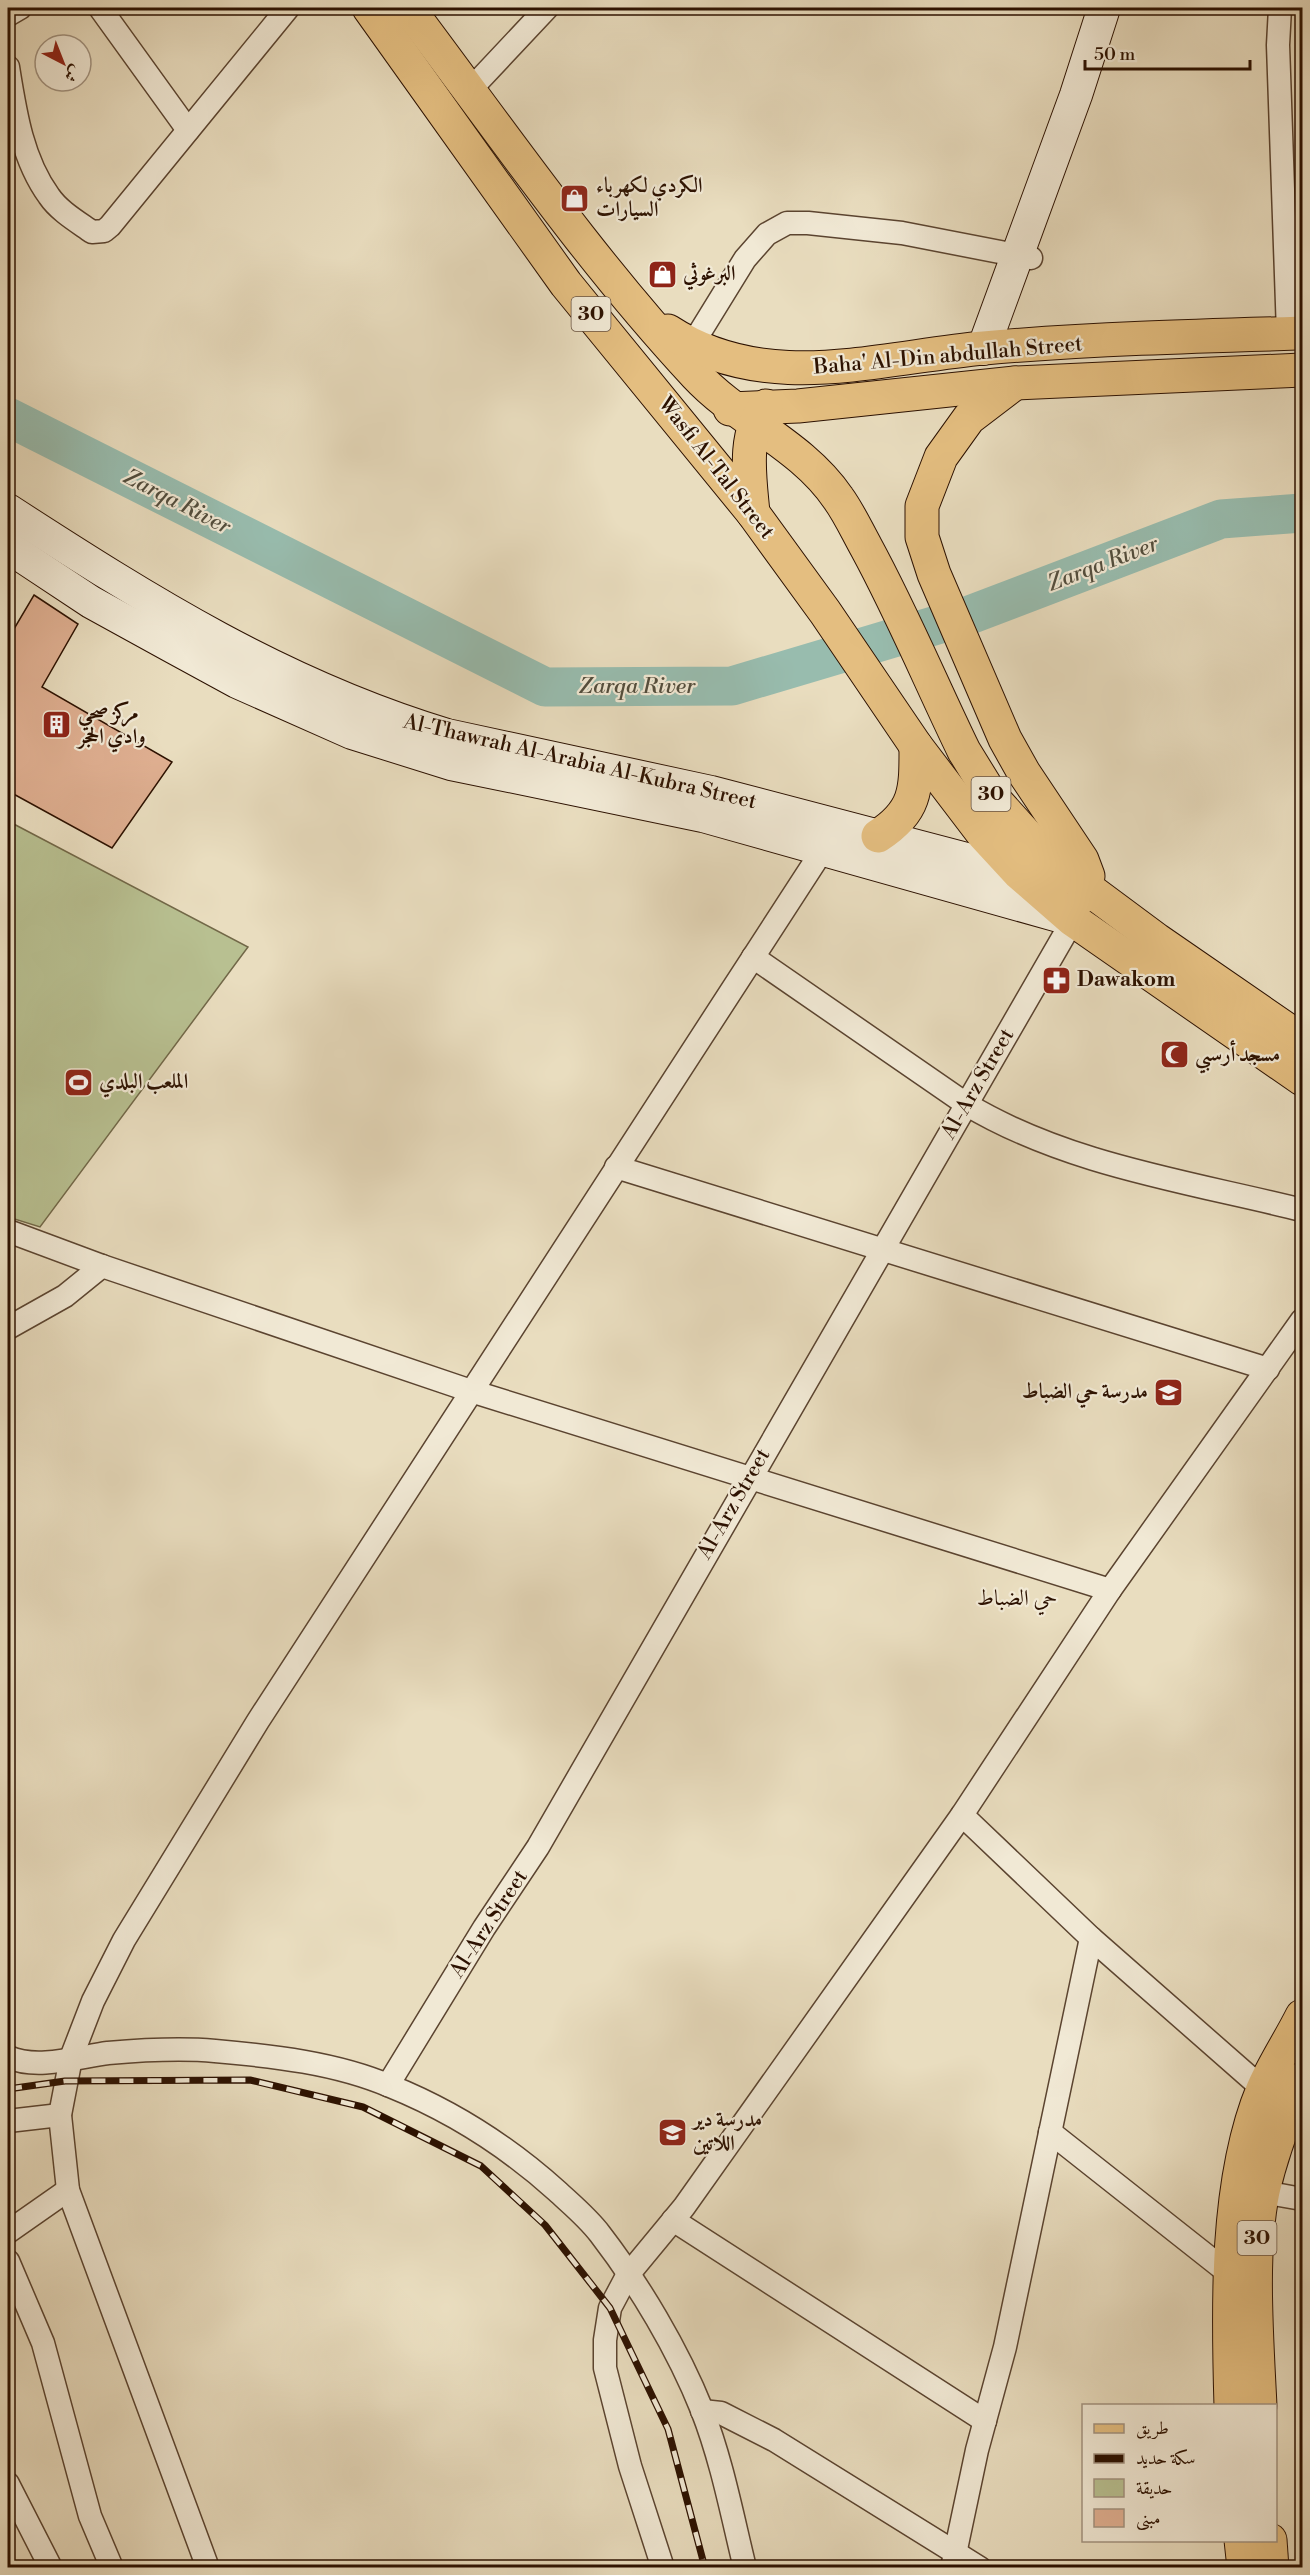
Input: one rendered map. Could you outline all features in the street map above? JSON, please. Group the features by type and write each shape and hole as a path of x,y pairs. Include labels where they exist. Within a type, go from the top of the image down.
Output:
{"main road":[{"name":"Wasfi Al-Tal Street","path":"369,8 566,284 664,401 753,513 825,612 916,746 983,834 1020,873 1073,920"},
{"name":"Wasfi Al-Tal Street","path":"408,8 577,237 642,314 698,377 751,414 825,480 840,500 892,594 964,751 993,798 1048,859 1087,890"},
{"path":"994,348 1026,256 1104,8"},
{"path":"1026,256 1092,98 1120,8"},
{"name":"Baha' Al-Din abdullah Street","path":"642,314 705,352 759,366 799,369 994,348 1295,333"},
{"path":"753,513 749,470 751,414 800,381 841,366"},
{"name":"Baha' Al-Din abdullah Street","path":"664,401 751,414 1015,383 1302,370"},
{"path":"1015,383 969,418 941,457 922,506 922,537 934,574 1001,730 1024,774 1082,860 1088,876 1087,890 1073,920"},
{"name":"Al-Thawrah Al-Arabia Al-Kubra Street","path":"8,510 181,620 278,670 360,705 447,735 711,792 1087,890"},
{"name":"Al-Thawrah Al-Arabia Al-Kubra Street","path":"8,547 91,602 237,682 352,733 451,764 704,816 822,851 990,894 1073,920"},
{"path":"878,836 895,825 906,813 912,799 916,746"},
{"name":"30","path":"1087,890 1302,1040"},
{"name":"30","path":"1073,920 1302,1079"},
{"name":"30","path":"1231,2404 1231,2276 1240,2181 1249,2134 1263,2089 1302,2016"},
{"name":"30","path":"1260,2404 1257,2236 1263,2192 1274,2148 1302,2079"},
{"path":"1241,2542 1244,2568"},
{"path":"1270,2542 1272,2568"}],"street":[{"path":"8,15 20,8"},
{"path":"100,8 188,130"},
{"path":"8,67 18,126 33,167 49,197 92,232 104,231 288,8"},
{"path":"470,90 547,8"},
{"path":"1280,8 1278,45 1295,333"},
{"path":"692,345 745,259 767,234 788,223 902,233 1026,256"},
{"path":"208,2568 68,2190 60,2115 71,2058 93,2001 124,1940 258,1721 822,851"},
{"name":"Al-Arz Street","path":"388,2085 484,1928 538,1847 750,1476 1073,920"},
{"path":"753,957 966,1104 1001,1125 1067,1150 1302,1210"},
{"path":"616,1167 1268,1369"},
{"path":"8,1231 102,1266 471,1391 750,1476 1110,1590"},
{"path":"8,1328 65,1296 102,1266"},
{"path":"663,2568 630,2466 605,2368 605,2340 610,2308 627,2276 673,2220 962,1815 1110,1590 1302,1320"},
{"path":"962,1815 1092,1938 1263,2089"},
{"path":"954,2561 985,2421 1005,2347 1092,1938"},
{"path":"8,2057 16,2061 39,2062 110,2053 195,2050 248,2054 328,2068 388,2085 465,2122 521,2159 599,2233 659,2323 684,2369 702,2411 719,2462 745,2568"},
{"path":"8,2121 60,2115"},
{"path":"1050,2132 1231,2276"},
{"path":"8,2232 68,2190"},
{"path":"1263,2192 1302,2199"},
{"path":"673,2220 985,2421"},
{"path":"8,2261 43,2343 47,2366 90,2516 112,2568"},
{"path":"702,2411 721,2413 765,2434 907,2520 954,2561 980,2568"},
{"path":"8,2484 51,2568"}],"green space":[{"name":"الملعب البلدي","path":"8,821 248,947 40,1227 8,1217"}],"building":[{"name":"مركز صحي وادي الحجر","path":"34,595 78,624 42,687 172,762 112,848 8,791 8,639"}],"waterway":[{"name":"Zarqa River","path":"8,417 545,687 732,686 967,616 1221,519 1302,513"}],"railway":[{"path":"8,2089 65,2081 250,2080 363,2107 481,2166 545,2225 610,2308 668,2429 705,2568"}],"place":[{"name":"الكردي لكهرباء السيارات","path":"575,198"},
{"name":"البرغوثي","path":"662,274"},
{"name":"مركز صحي وادي الحجر","path":"57,725"},
{"name":"Dawakom","path":"1056,980"},
{"name":"مسجد أرسبي","path":"1174,1055"},
{"name":"الملعب البلدي","path":"78,1082"},
{"name":"مدرسة حي الضباط","path":"1169,1392"},
{"name":"مدرسة دير اللاتين","path":"672,2132"}],"district":[{"name":"حي الضباط","path":"1017,1598"}]}
